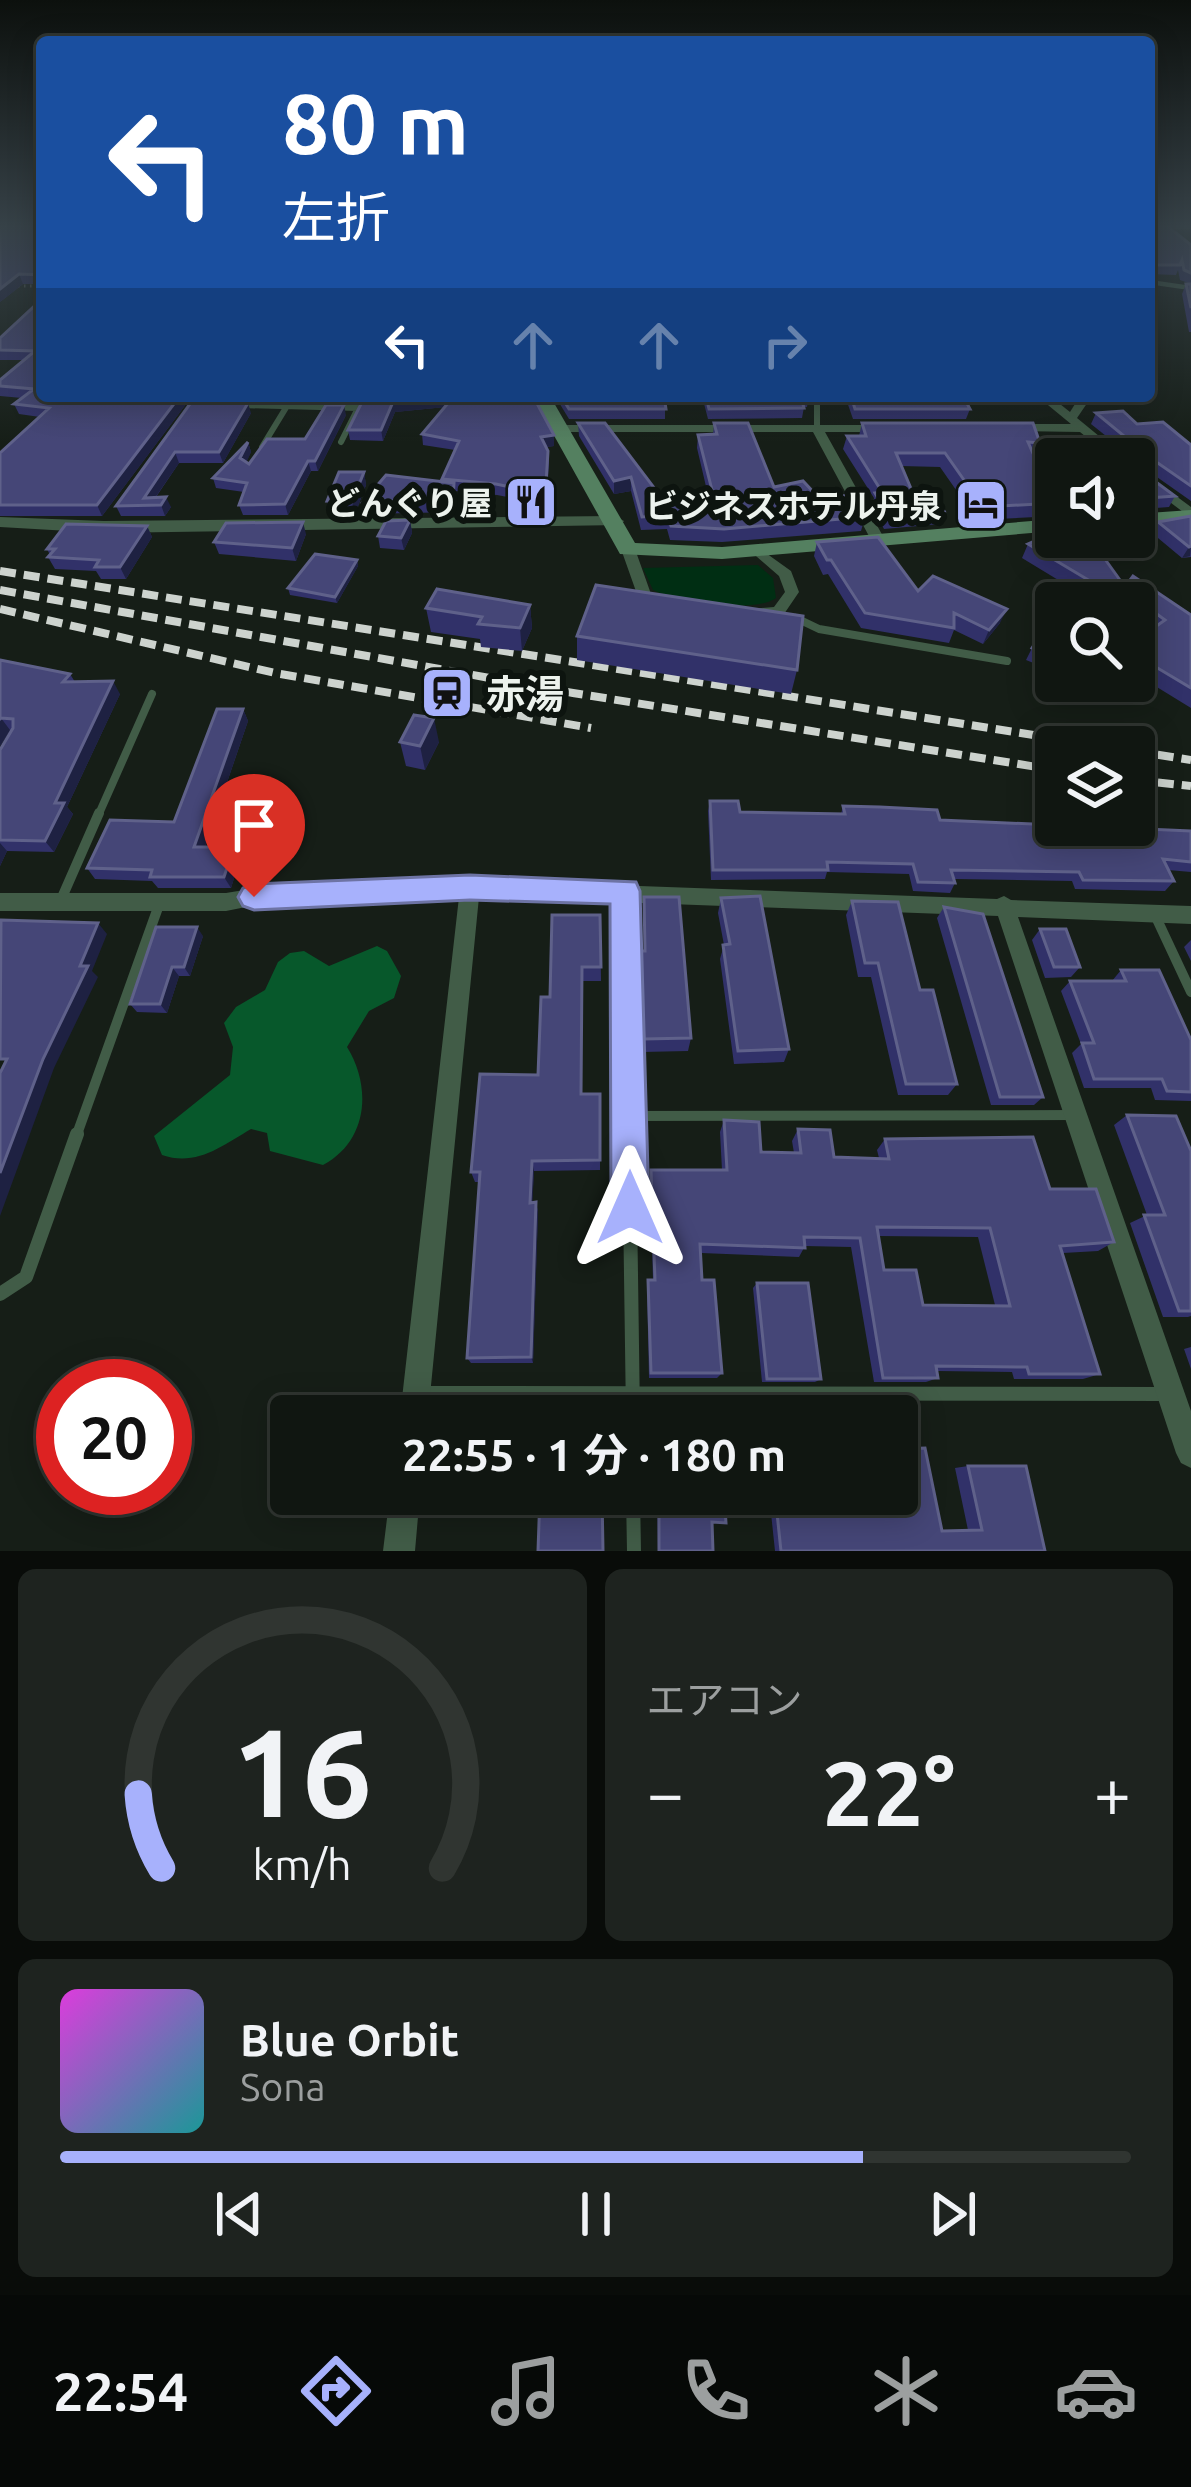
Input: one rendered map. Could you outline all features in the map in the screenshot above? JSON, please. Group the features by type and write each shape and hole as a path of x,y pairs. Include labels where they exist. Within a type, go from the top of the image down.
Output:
{"main road":[{"path":"545,402 628,549 660,553 756,550 1035,527"},
{"path":"1155,518 1191,515"}],"street":[{"path":"1050,402 1095,438"},
{"path":"1076,423 1084,402"},
{"path":"993,428 1076,423"},
{"path":"560,428 905,428"},
{"path":"817,428 877,538"},
{"path":"1155,487 1191,515"},
{"path":"0,522 104,527 616,521"},
{"path":"628,549 645,597 683,606"},
{"path":"736,613 779,611 792,592 786,574 756,550"},
{"path":"2,906 226,902 281,892 470,887 1191,915"},
{"path":"416,1395 470,887"},
{"path":"1004,905 1191,1453"},
{"path":"399,1551 403,1515"}],"lane":[{"path":"817,402 817,428"},
{"path":"263,447 284,403"},
{"path":"236,405 358,408 341,442"},
{"path":"104,527 117,509"},
{"path":"779,611 819,629 1007,661"},
{"path":"60,902 152,694"},
{"path":"625,891 632,1394"},
{"path":"0,1294 26,1277 160,902"},
{"path":"1154,914 1191,992"},
{"path":"629,1115 1075,1115"},
{"path":"612,1395 1170,1394"},
{"path":"634,1515 634,1551"}],"shaded area":[{"path":"758,565 773,578 776,598 734,606 653,590 643,568"},
{"path":"377,946 387,951 401,976 394,998 369,1011 347,1047 360,1079 361,1112 357,1128 338,1155 323,1165 270,1151 267,1133 251,1129 197,1157 162,1155 154,1136 230,1075 233,1047 224,1023 236,1007 265,990 278,962 290,953 304,951 329,966"}],"building":[{"path":"36,305 36,402 175,402 97,505 0,505 0,453 49,408 14,404 34,389 0,386 0,380 35,351 0,350 0,338"},
{"path":"191,402 248,403 219,452 175,452 144,498 166,497 161,505 116,506"},
{"path":"362,402 393,402 381,430 348,430"},
{"path":"449,402 536,402 554,435 541,437 548,451 545,500 517,500 519,489 496,484 442,479 459,441 422,434"},
{"path":"565,402 665,402 666,409 569,409"},
{"path":"707,402 802,402 804,408 709,409"},
{"path":"853,402 966,402 970,409 855,409"},
{"path":"326,405 344,405 315,461 308,461 285,504 239,505 247,483 213,478 248,442 240,458 249,464 267,439 305,439"},
{"path":"1123,411 1137,424 1163,422 1191,445 1191,486 1155,461 1155,438 1126,438 1096,413"},
{"path":"578,423 605,423 664,501 713,494 698,435 717,434 714,423 748,423 774,487 803,481 819,498 852,495 865,517 724,529 671,526 668,515 642,517 631,477 614,481"},
{"path":"862,423 1033,423 1038,438 1028,442 1035,458 1035,504 983,507 945,453 896,453 915,498 935,496 944,511 888,515 875,493 882,492 847,436 866,436"},
{"path":"339,472 364,472 352,502 327,501"},
{"path":"386,475 454,483 453,499 363,502"},
{"path":"1155,481 1175,496 1155,498"},
{"path":"1191,516 1189,547 1158,522"},
{"path":"410,520 401,538 378,536 386,521"},
{"path":"303,522 292,548 214,542 226,523"},
{"path":"66,524 147,526 120,567 95,567 99,560 48,557 55,549 47,549"},
{"path":"878,537 918,591 933,576 1007,609 989,630 954,613 954,628 865,613 817,542"},
{"path":"315,554 357,560 335,597 288,588"},
{"path":"1051,558 1104,558 1121,582 1092,582"},
{"path":"596,585 803,616 797,670 577,636"},
{"path":"437,589 530,605 520,628 478,624 482,617 426,608"},
{"path":"1155,591 1191,615 1191,688 1155,667 1155,627 1165,620 1155,613"},
{"path":"0,660 70,674 63,682 113,681 55,803 64,803 45,841 0,840 0,750 13,719 0,719"},
{"path":"217,709 243,709 194,847 234,847 224,877 150,877 152,870 87,868 110,820 174,822"},
{"path":"414,715 434,718 420,746 400,742"},
{"path":"710,801 738,801 740,812 845,814 843,806 937,810 940,820 1035,824 1035,846 1155,846 1155,829 1191,831 1191,862 1163,859 1174,881 1083,880 1079,872 951,870 955,883 918,882 913,864 827,862 828,870 713,870"},
{"path":"760,896 789,1049 738,1051 723,945 730,944 721,898"},
{"path":"644,897 679,897 691,1038 644,1039 639,951 645,951"},
{"path":"852,901 898,902 920,990 933,990 957,1084 906,1084 878,963 865,963"},
{"path":"944,907 983,914 1043,1097 1000,1097"},
{"path":"552,915 600,915 601,967 582,967 581,1094 600,1094 600,1160 532,1161 530,1203 536,1202 531,1357 467,1358 480,1172 471,1172 480,1074 538,1075 541,997 550,997"},
{"path":"1,920 98,923 80,966 88,966 43,1059 0,1173 0,1073 7,1059 0,1059"},
{"path":"156,927 197,927 184,967 172,967 160,1004 130,1004"},
{"path":"1040,929 1066,929 1080,967 1054,967"},
{"path":"1121,970 1159,970 1191,1040 1191,1092 1167,1091 1162,1079 1094,1079 1082,1043 1094,1043 1070,981 1126,981"},
{"path":"1127,1115 1176,1116 1191,1151 1191,1311 1179,1311 1144,1215 1165,1215"},
{"path":"724,1120 759,1122 761,1152 801,1153 798,1129 830,1130 834,1157 889,1159 885,1139 1033,1137 1050,1189 1096,1189 1114,1242 1060,1246 1100,1374 936,1366 938,1378 883,1378 860,1238 804,1237 805,1248 700,1244 702,1280 714,1280 722,1373 651,1373 648,1280 655,1280 651,1170 727,1170","holes":["877,1227 990,1228 1010,1306 923,1305 916,1270 884,1270"]},
{"path":"757,1283 808,1283 821,1379 767,1379"},
{"path":"918,1448 925,1448 942,1531 982,1530 968,1466 1026,1466 1045,1551 781,1551 777,1515 918,1515"},
{"path":"539,1515 602,1515 603,1551 538,1551"},
{"path":"659,1515 725,1515 726,1523 712,1522 713,1551 659,1551"}],"railway":[{"path":"0,571 1035,735"},
{"path":"0,590 573,693 1035,767"},
{"path":"0,609 275,673 591,728"},
{"path":"1155,754 1191,760"},
{"path":"1155,782 1191,786"}],"place":[{"name":"どんぐり屋","path":"531,502"},
{"name":"ビジネスホテル丹泉","path":"981,505"},
{"name":"赤湯","path":"447,693"}],"route":[{"path":"254,897 281,892 470,887 625,891 630,1208"}]}
